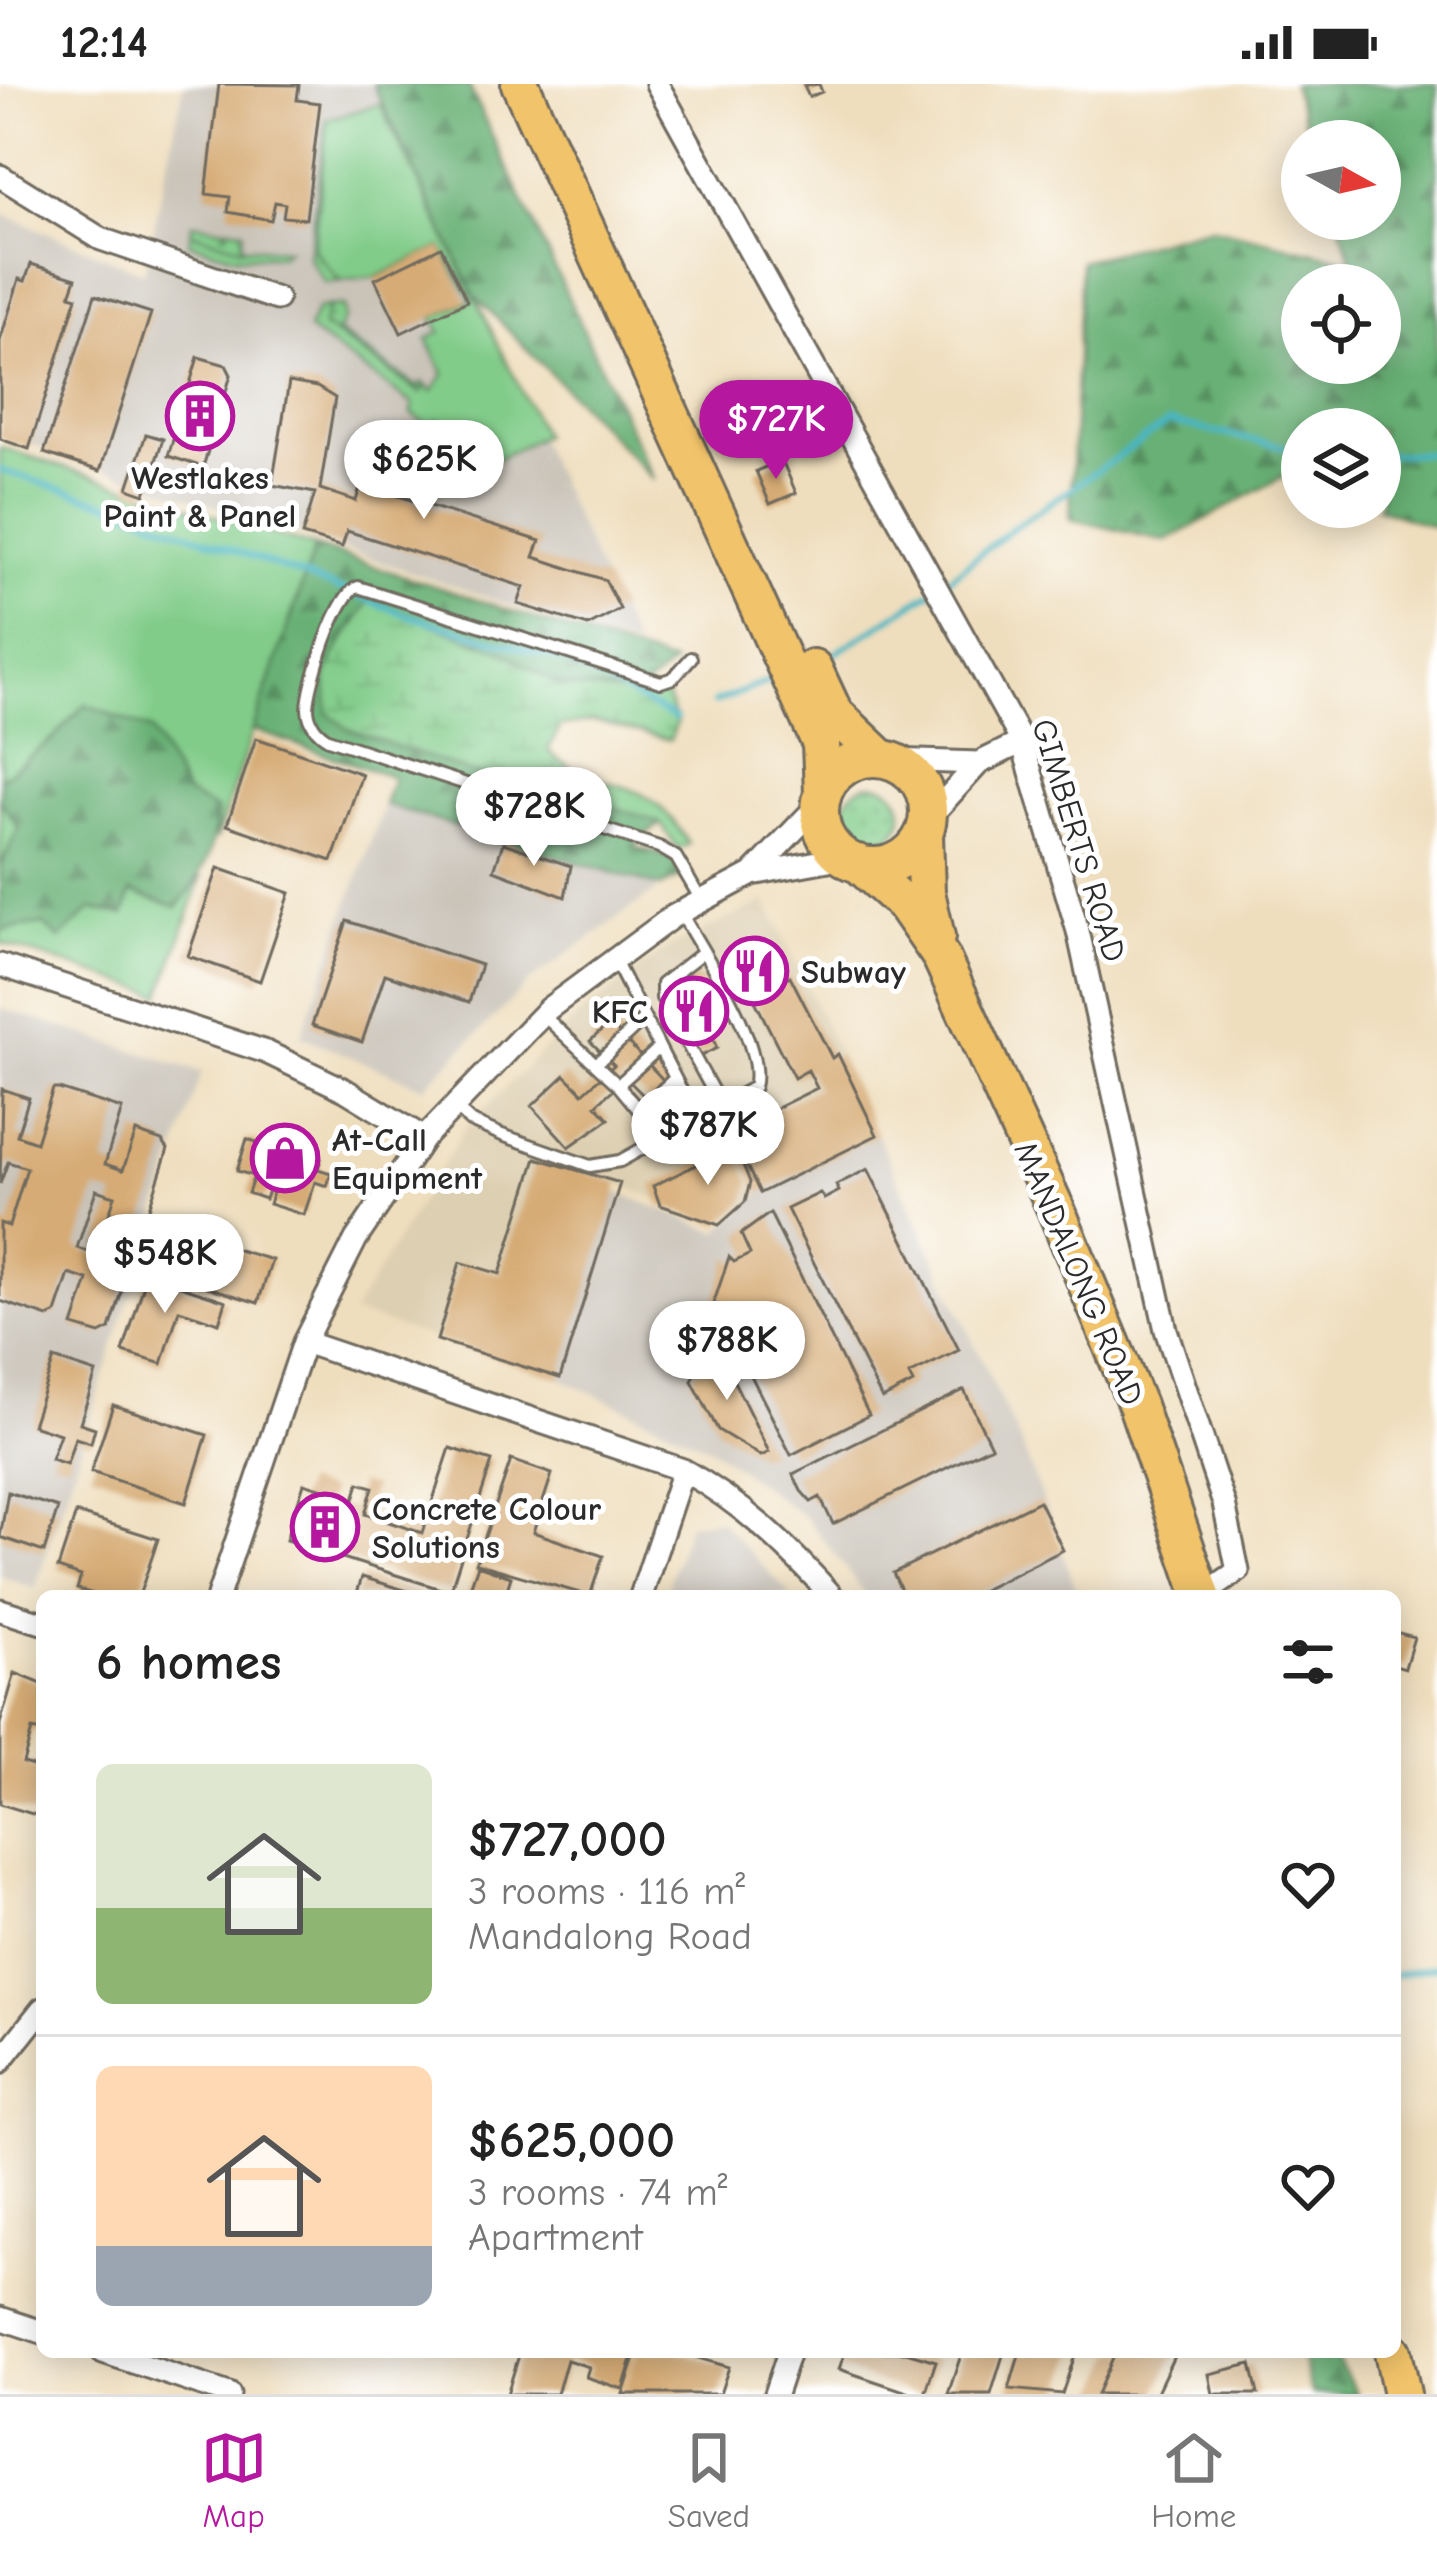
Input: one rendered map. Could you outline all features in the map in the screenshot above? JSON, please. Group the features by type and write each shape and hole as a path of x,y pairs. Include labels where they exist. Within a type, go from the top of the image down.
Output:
{"main road":[{"path":"520,84 821,744 825,835 851,860 894,862 926,826 924,791 915,776 886,759 834,713 538,84"},
{"path":"822,798 852,762 886,759"},
{"name":"MANDALONG ROAD","path":"926,826 926,892 940,957"},
{"name":"MANDALONG ROAD","path":"851,860 905,904 940,957 1055,1207 1128,1383 1200,1590"},
{"path":"1394,2358 1402,2394"}],"street":[{"name":"GIMBERTS ROAD","path":"657,84 1022,742 1078,931 1166,1330 1224,1504 1238,1571 1211,1590"},
{"path":"0,176 101,239 277,299"},
{"path":"926,826 980,763 1022,742"},
{"path":"886,759 980,763"},
{"path":"220,1590 304,1342 356,1239 424,1138 543,1015 691,907 752,874 822,798"},
{"path":"752,874 851,860"},
{"path":"0,965 266,1052 345,1090 424,1138"},
{"path":"304,1342 682,1469 728,1495 781,1540 827,1590"},
{"path":"643,1590 682,1469"},
{"path":"0,1610 36,1621"},
{"path":"4,2047 36,2014"},
{"path":"0,2318 36,2330"},
{"path":"121,2358 229,2394"},
{"path":"776,2394 787,2358"}],"lane":[{"path":"454,1106 470,1121 502,1136 590,1166 620,1162 754,1088 759,1070 703,952 676,857 316,732 308,713 340,601 358,586 661,682 673,678 691,658"},
{"path":"703,952 662,984 662,998 722,1106"},
{"path":"615,961 696,1119"},
{"path":"543,1015 618,1085 662,1137"},
{"path":"596,1064 644,1020"},
{"path":"618,1085 658,1049"},
{"path":"639,1111 674,1079"}],"shaded area":[{"path":"184,84 373,84 635,647 0,434 0,213 144,273"},
{"path":"384,805 661,887 533,979 424,1087 301,1036"},
{"path":"766,901 877,1135 760,1193 719,1225 620,1184 560,1378 353,1313 464,1129 578,1016 667,948"},
{"path":"0,1008 202,1072 35,1589 0,1576"},
{"path":"877,1135 1022,1446 1077,1590 862,1590 807,1519 711,1448 560,1378 617,1192 718,1232 760,1193"},
{"path":"719,1520 786,1590 667,1590 688,1523"}],"green space":[{"path":"373,84 468,84 654,480 474,295"},
{"path":"1292,84 1437,84 1437,528 1401,516 1401,408 1281,408 1281,478 1166,541 1070,519 1081,261 1210,227 1352,261 1345,240 1401,240 1401,120 1304,120"},
{"path":"380,104 543,435 495,460 438,420 428,425 412,414 413,404 308,330 317,309 328,307 323,327 421,392 425,386 433,391 444,374 427,339 441,332 433,318 472,300 441,247 376,277 340,281 313,250 327,119"},
{"path":"327,119 313,249 340,281 325,283 308,257"},
{"path":"192,223 225,228 226,235 228,228 243,230 242,247 191,233"},
{"path":"191,233 239,246 287,250 280,256 235,256 189,243"},
{"path":"343,306 344,319 337,332 418,387 422,382 433,391 425,386 421,393 323,326 328,307"},
{"path":"0,447 315,547 216,840 216,810 186,794 151,730 53,739 0,779"},
{"path":"315,547 673,664 636,695 561,686 500,650 450,634 355,618 326,679 328,712 348,729 552,800 620,809 661,823 633,846 669,857 682,876 661,887 384,805 393,777 253,730"},
{"path":"369,601 500,650 561,686 636,695 645,688 666,696 677,723 670,740 593,721 561,726 548,750 585,775 654,802 689,844 678,850 660,823 620,809 552,801 348,729 328,713 326,679 334,656"},
{"path":"85,704 151,730 186,794 216,810 206,862 177,907 131,892 124,915 91,909 60,939 43,924 0,930 0,867 19,828 0,799 0,779 53,739"},
{"path":"873,784 894,792 902,813 894,834 873,842 852,834 844,813 852,792"},
{"path":"0,800 19,828 0,867"},
{"path":"202,876 161,995 0,943 0,930 43,924 60,939 91,909 131,891 177,907"},
{"path":"1302,2358 1336,2358 1358,2394 1312,2394"}],"building":[{"path":"219,84 299,85 297,100 320,103 306,219 283,217 285,204 275,202 271,220 228,212 230,197 206,194"},
{"path":"819,84 822,92 809,97 804,86"},
{"path":"441,247 467,301 401,333 375,279"},
{"path":"31,264 76,278 70,295 77,297 29,449 0,439 0,341 19,279 25,281"},
{"path":"95,295 151,313 100,471 44,453"},
{"name":"Westlakes Paint & Panel","path":"198,357 226,365 231,375 203,467 168,456"},
{"path":"289,382 317,387 335,398 320,489 356,501 361,484 540,541 534,557 605,580 620,609 588,626 518,604 524,587 347,531 342,547 302,535 315,493 272,485"},
{"path":"146,434 163,439 145,494 128,488"},
{"path":"782,460 796,493 770,504 756,471"},
{"path":"256,738 362,774 332,861 227,825"},
{"path":"503,843 571,866 565,897 494,870"},
{"path":"218,868 290,893 260,981 188,956"},
{"path":"347,921 481,965 469,1002 385,974 362,1042 312,1025"},
{"path":"764,940 784,979 790,976 832,1058 838,1054 877,1135 760,1193 730,1131 817,1088 808,1070 794,1078 746,983 738,988 725,964 734,958 730,950"},
{"name":"KFC","path":"694,975 719,1002 703,1017 717,1048 699,1057 672,996"},
{"path":"610,1023 680,1098 663,1115 626,1078 596,1105 609,1119 569,1147 532,1106 565,1075 583,1093 614,1065 590,1041"},
{"path":"2,1089 29,1098 17,1135 36,1142 53,1089 122,1109 105,1164 123,1170 136,1132 162,1141 168,1149 110,1329 100,1334 73,1326 88,1280 69,1274 56,1313 48,1317 0,1301 0,1223 9,1226 27,1168 8,1162 0,1184","holes":["96,1190 115,1196 96,1254 77,1248"]},
{"path":"247,1139 282,1150 265,1199 248,1193 254,1176 237,1171"},
{"path":"735,1146 750,1182 745,1202 719,1225 660,1205 653,1186"},
{"path":"301,1153 321,1159 318,1169 331,1173 327,1186 315,1182 304,1215 269,1204 284,1158 298,1162"},
{"path":"536,1158 620,1183 560,1378 437,1340 460,1262 500,1274"},
{"path":"868,1169 959,1350 909,1375 913,1383 882,1399 787,1209 820,1193 824,1199 839,1191 836,1185"},
{"path":"770,1213 869,1415 791,1455 714,1302 729,1257 734,1262 750,1254 741,1234"},
{"path":"185,1234 272,1260 258,1303 173,1276"},
{"path":"147,1275 226,1301 219,1323 179,1310 162,1364 123,1352"},
{"path":"719,1351 769,1452 761,1456 718,1430 692,1381 702,1357"},
{"path":"54,1359 96,1373 80,1423 95,1428 91,1443 75,1438 67,1464 51,1459 60,1434 32,1425"},
{"path":"964,1390 991,1446 833,1524 820,1497 811,1502 801,1491 793,1474"},
{"path":"113,1405 207,1435 186,1503 91,1472"},
{"path":"450,1448 492,1461 451,1590 286,1540 304,1483 330,1491 327,1502 351,1509 359,1483 373,1487 365,1514 422,1533"},
{"path":"511,1460 552,1474 533,1532 603,1556 592,1590 569,1590 476,1563"},
{"path":"8,1492 58,1508 44,1552 0,1537"},
{"path":"1039,1501 1063,1550 983,1590 901,1590 893,1573"},
{"path":"76,1513 158,1539 141,1590 80,1590 81,1576 58,1568"},
{"path":"478,1565 511,1577 507,1590 469,1590"},
{"path":"362,1577 405,1590 358,1590"},
{"path":"1401,1634 1414,1637 1405,1668 1401,1667"},
{"path":"15,1673 36,1682 36,1731 32,1730 23,1763 36,1767 36,1815 0,1804 0,1724"},
{"path":"518,2358 632,2358 623,2389 586,2377 589,2367 567,2360 557,2394 507,2394"},
{"path":"635,2358 698,2358 729,2367 720,2394 623,2394"},
{"path":"843,2358 936,2361 925,2394 839,2369"},
{"path":"960,2358 1002,2358 991,2394 948,2394"},
{"path":"1018,2358 1074,2358 1062,2394 1009,2389"},
{"path":"1113,2358 1173,2358 1156,2394 1097,2394"},
{"path":"1251,2364 1258,2394 1213,2394 1209,2374"}],"waterway":[{"path":"942,584 1010,530 1169,422 1281,446"},
{"path":"1401,454 1437,453"},
{"path":"0,470 119,507 410,616 563,660 676,719"},
{"path":"828,658 931,592"},
{"path":"714,703 774,679"},
{"path":"1401,1974 1437,1966"}],"place":[{"name":"Westlakes Paint & Panel","path":"200,416"},
{"name":"Subway","path":"754,971"},
{"name":"KFC","path":"694,1011"},
{"name":"At-Call Equipment","path":"285,1158"},
{"name":"Concrete Colour Solutions","path":"325,1527"}]}
